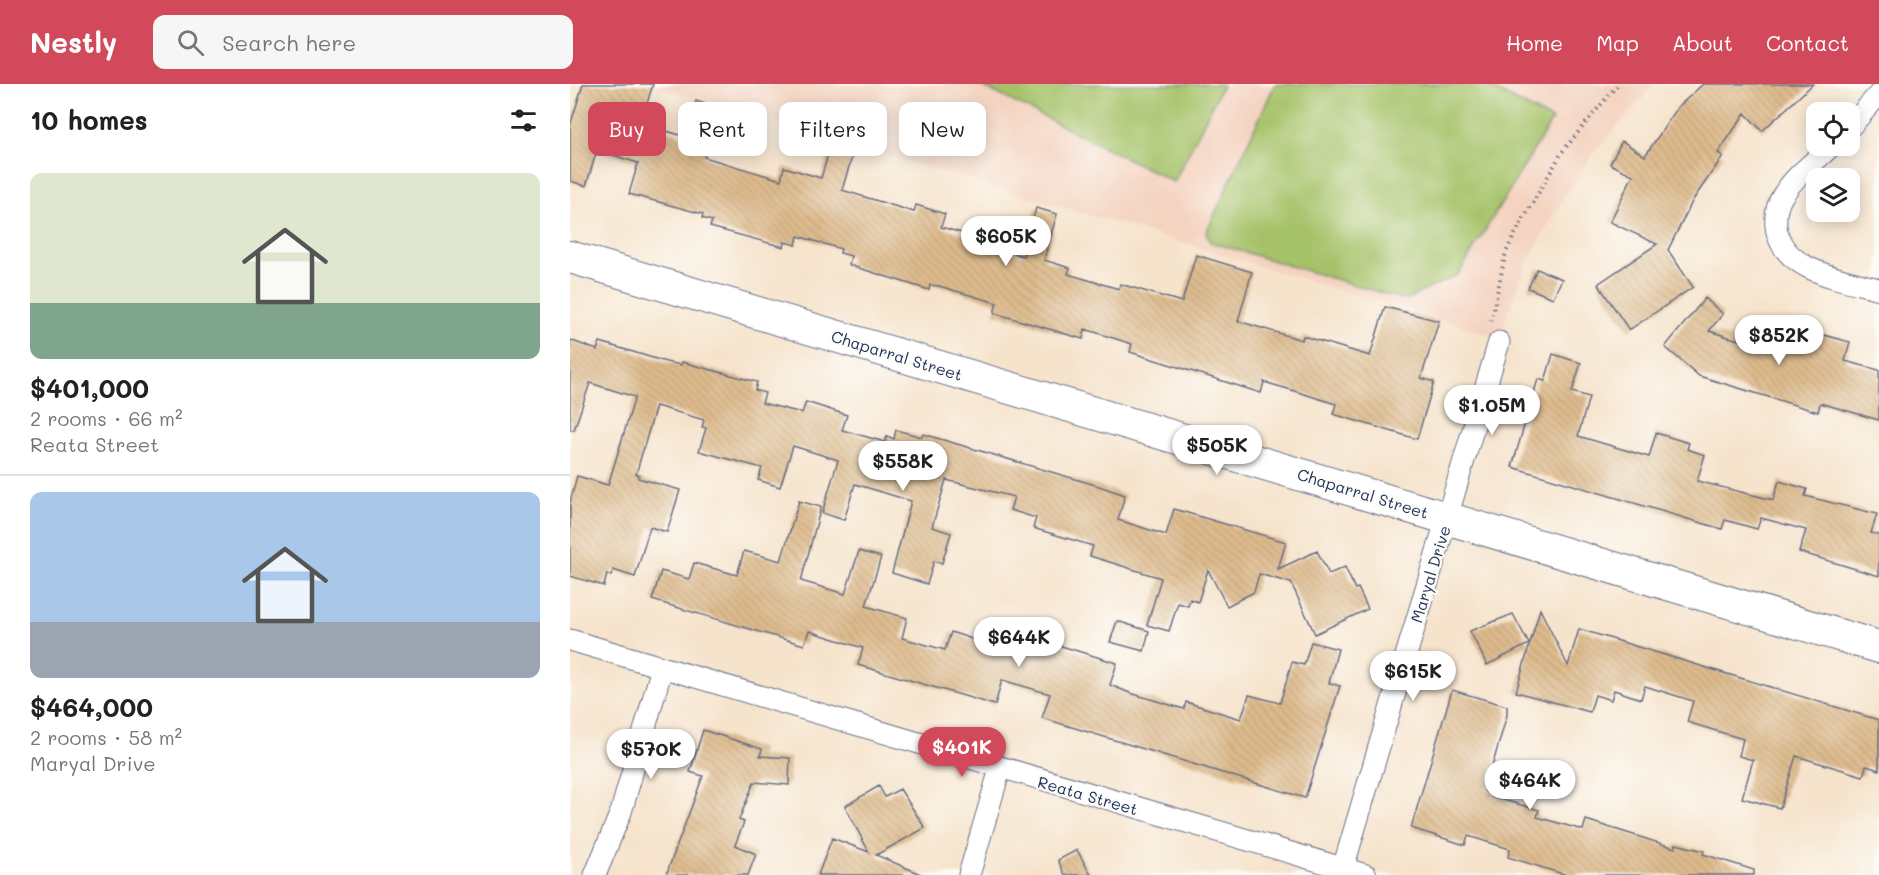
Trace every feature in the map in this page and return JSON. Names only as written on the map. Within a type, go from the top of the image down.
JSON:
[{"type":"street","points":[[1860,116],[1879,94]]},
{"type":"street","points":[[1820,156],[1793,181],[1779,200],[1776,218],[1779,239],[1788,252],[1804,266],[1879,290]]},
{"type":"street","name":"Chaparral Street","points":[[570,257],[1879,647]]},
{"type":"street","name":"Maryal Drive","points":[[1342,872],[1500,342]]},
{"type":"street","name":"Reata Street","points":[[570,640],[1342,872],[1366,875]]},
{"type":"street","points":[[595,875],[621,812],[662,668]]},
{"type":"street","points":[[969,875],[1000,769]]},
{"type":"path","points":[[1500,342],[1490,330],[1509,246],[1562,152],[1618,84]]},
{"type":"shaded area","points":[[650,84],[1655,84],[1598,148],[1565,195],[1527,262],[1499,337],[887,155],[887,102],[779,102],[779,122],[767,119],[767,102],[710,102]]},
{"type":"green space","points":[[978,84],[1223,84],[1174,182]]},
{"type":"green space","points":[[1275,84],[1484,84],[1552,120],[1458,275],[1405,300],[1210,242],[1206,233]]},
{"type":"building","points":[[583,84],[653,84],[647,102],[588,102],[588,156],[595,156],[586,186],[570,181],[570,126]]},
{"type":"building","points":[[1703,84],[1813,84],[1762,131],[1745,113],[1718,153],[1723,156],[1693,200],[1668,250],[1693,287],[1629,330],[1598,284],[1657,244],[1610,222],[1633,175],[1610,164],[1622,141],[1645,156],[1678,107]]},
{"type":"building","points":[[666,131],[678,135],[678,156],[704,156],[781,180],[784,167],[821,178],[828,156],[852,156],[842,190],[914,212],[916,205],[945,214],[941,227],[972,236],[970,241],[1023,256],[1036,208],[1057,214],[1044,260],[1070,268],[1068,274],[1119,289],[1120,284],[1182,302],[1196,255],[1252,272],[1238,321],[1302,340],[1303,336],[1370,356],[1385,307],[1439,321],[1421,378],[1434,382],[1417,439],[1333,414],[1336,404],[1288,389],[1264,382],[1261,393],[1130,352],[1132,344],[1085,329],[1083,339],[994,313],[997,303],[939,286],[930,285],[929,290],[849,265],[851,256],[840,253],[841,249],[798,236],[796,245],[785,242],[784,247],[710,227],[712,221],[702,218],[703,214],[629,194],[638,163],[616,156],[666,156]]},
{"type":"building","points":[[1537,269],[1562,279],[1553,298],[1528,288]]},
{"type":"building","points":[[1705,298],[1723,314],[1709,331],[1765,348],[1771,330],[1817,343],[1820,334],[1850,342],[1845,361],[1879,370],[1879,420],[1820,403],[1818,412],[1699,376],[1665,347]]},
{"type":"building","points":[[570,340],[597,350],[600,342],[666,362],[681,365],[682,362],[757,382],[755,390],[765,393],[762,403],[802,413],[806,402],[847,415],[842,430],[885,442],[887,436],[894,439],[896,430],[922,437],[923,434],[1099,486],[1125,495],[1118,520],[1166,535],[1174,509],[1286,542],[1278,569],[1317,551],[1329,574],[1345,567],[1368,609],[1315,634],[1291,583],[1259,574],[1254,592],[1227,606],[1208,570],[1198,602],[1190,599],[1188,606],[1178,603],[1169,631],[1147,625],[1161,578],[1090,556],[1093,546],[1033,528],[1036,518],[1010,510],[1014,497],[946,480],[932,527],[951,533],[942,563],[934,561],[927,584],[892,573],[911,501],[855,484],[844,520],[822,513],[838,460],[793,446],[780,487],[758,480],[762,468],[699,451],[706,428],[702,427],[704,420],[656,406],[636,474],[639,475],[638,478],[680,490],[667,532],[650,527],[635,577],[613,570],[611,576],[607,574],[604,586],[570,576],[570,502],[577,476],[608,485],[635,397],[590,383],[574,430],[570,430]]},
{"type":"building","points":[[1553,354],[1581,363],[1572,392],[1589,397],[1578,436],[1649,457],[1656,433],[1689,443],[1687,449],[1705,455],[1697,481],[1773,500],[1779,481],[1807,489],[1805,496],[1877,514],[1871,533],[1879,535],[1879,576],[1799,552],[1806,530],[1761,518],[1757,529],[1725,520],[1722,529],[1512,467],[1538,379],[1545,381]]},
{"type":"building","points":[[799,501],[821,507],[801,581],[845,594],[859,551],[881,557],[866,606],[907,618],[902,638],[945,650],[951,632],[1023,656],[1024,652],[1031,654],[1035,638],[1117,663],[1110,685],[1130,693],[1184,709],[1186,702],[1241,719],[1249,695],[1280,703],[1292,662],[1304,665],[1311,642],[1338,649],[1329,683],[1340,686],[1305,798],[1042,718],[1050,694],[1002,680],[995,705],[858,665],[863,648],[809,631],[804,645],[652,600],[661,571],[689,579],[694,563],[737,575],[744,551],[781,561]]},
{"type":"building","points":[[1540,609],[1568,666],[1579,629],[1879,720],[1879,770],[1866,766],[1863,776],[1796,756],[1780,808],[1742,798],[1753,760],[1739,756],[1743,739],[1687,722],[1693,701],[1645,686],[1641,699],[1614,690],[1611,700],[1595,695],[1590,712],[1516,692]]},
{"type":"building","points":[[1513,614],[1529,644],[1487,665],[1470,631]]},
{"type":"building","points":[[1117,621],[1149,631],[1144,651],[1110,642]]},
{"type":"building","points":[[1452,690],[1507,706],[1507,715],[1485,791],[1493,794],[1492,797],[1539,810],[1537,817],[1583,830],[1586,820],[1675,848],[1676,844],[1704,851],[1703,854],[1754,870],[1754,875],[1566,875],[1508,857],[1510,849],[1468,836],[1465,845],[1411,828]]},
{"type":"building","points":[[703,730],[762,749],[760,756],[790,758],[789,785],[754,782],[739,820],[744,822],[735,845],[756,854],[748,875],[666,875],[703,776],[690,772]]},
{"type":"building","points":[[879,786],[885,797],[900,789],[925,828],[876,855],[923,875],[818,875],[832,838],[869,852],[845,806]]},
{"type":"building","points":[[1077,850],[1091,875],[1065,875],[1058,860]]}]
